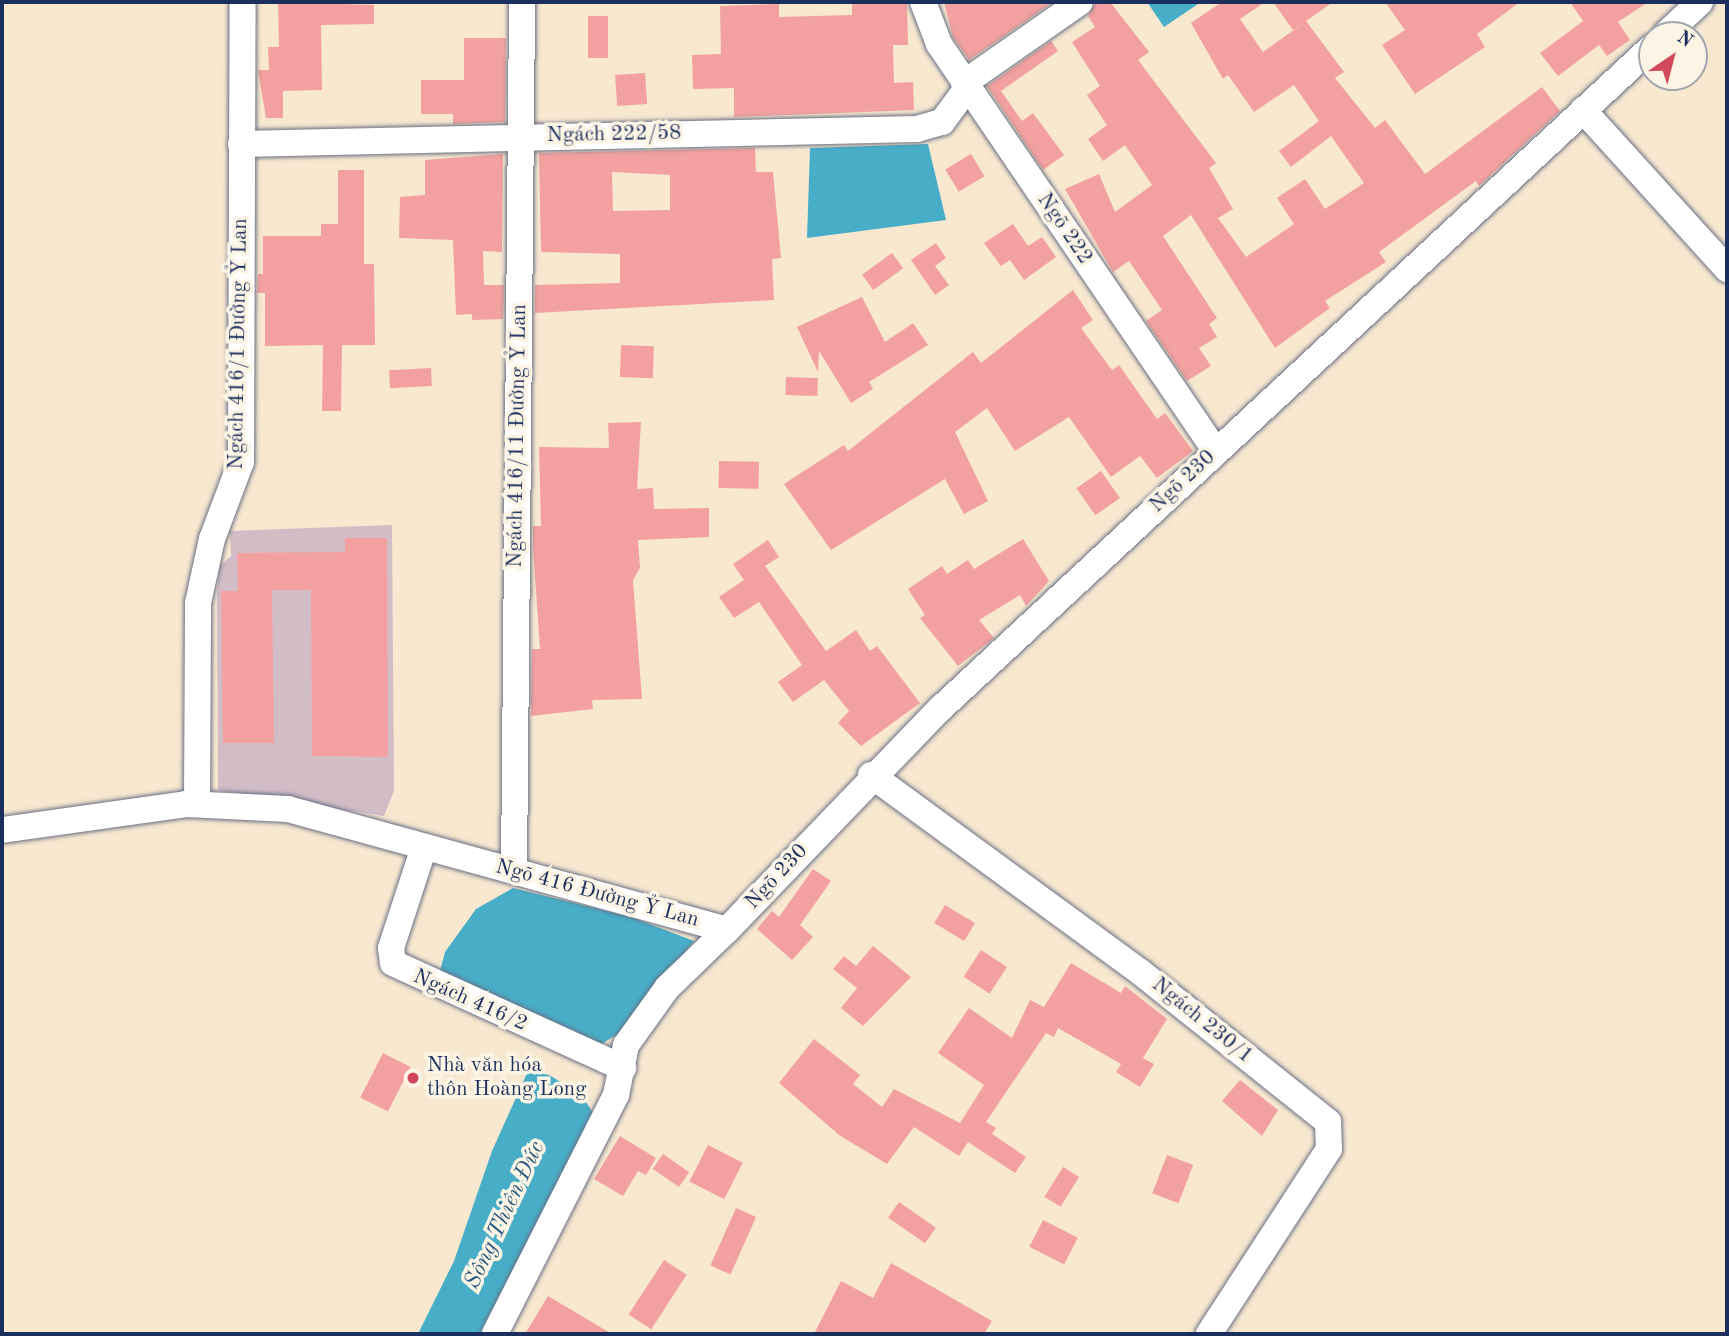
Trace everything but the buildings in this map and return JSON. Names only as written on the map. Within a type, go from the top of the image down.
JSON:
[{"type":"street","name":"Ngách 416/1 Đường Ỷ Lan","points":[[197,804],[198,603],[212,539],[241,462],[243,2]]},
{"type":"street","name":"Ngách 416/11 Đường Ỷ Lan","points":[[514,871],[522,2]]},
{"type":"street","name":"Ngõ 222","points":[[923,2],[939,44],[1216,452]]},
{"type":"street","name":"Ngách 222/58","points":[[241,144],[917,129],[942,122],[966,85],[1080,2]]},
{"type":"street","points":[[1680,21],[1700,2]]},
{"type":"street","name":"Ngõ 230","points":[[727,930],[872,775],[1638,60]]},
{"type":"street","points":[[1583,110],[1727,269]]},
{"type":"street","name":"Ngách 230/1","points":[[872,775],[1139,971],[1328,1122],[1329,1149],[1209,1334]]},
{"type":"street","name":"Ngõ 416 Đường Ỷ Lan","points":[[2,830],[197,804],[288,809],[727,930],[650,1009],[626,1045],[616,1095],[495,1334]]},
{"type":"street","name":"Ngách 416/2","points":[[424,846],[391,948],[393,963],[623,1068]]},
{"type":"shaded area","points":[[392,525],[394,791],[384,816],[218,790],[217,596],[220,566],[231,556],[230,531]]},
{"type":"water","points":[[1147,2],[1201,2],[1164,27]]},
{"type":"water","points":[[928,144],[946,220],[807,238],[810,148]]},
{"type":"water","points":[[513,888],[631,917],[694,941],[618,1034],[598,1046],[439,975],[445,952],[476,909]]},
{"type":"water","name":"Sông Thiên Đức","points":[[528,1071],[549,1075],[581,1094],[593,1113],[480,1334],[418,1334],[454,1261],[492,1151]]},
{"type":"place","name":"Nhà văn hóa thôn Hoàng Long","points":[[413,1078]]}]
